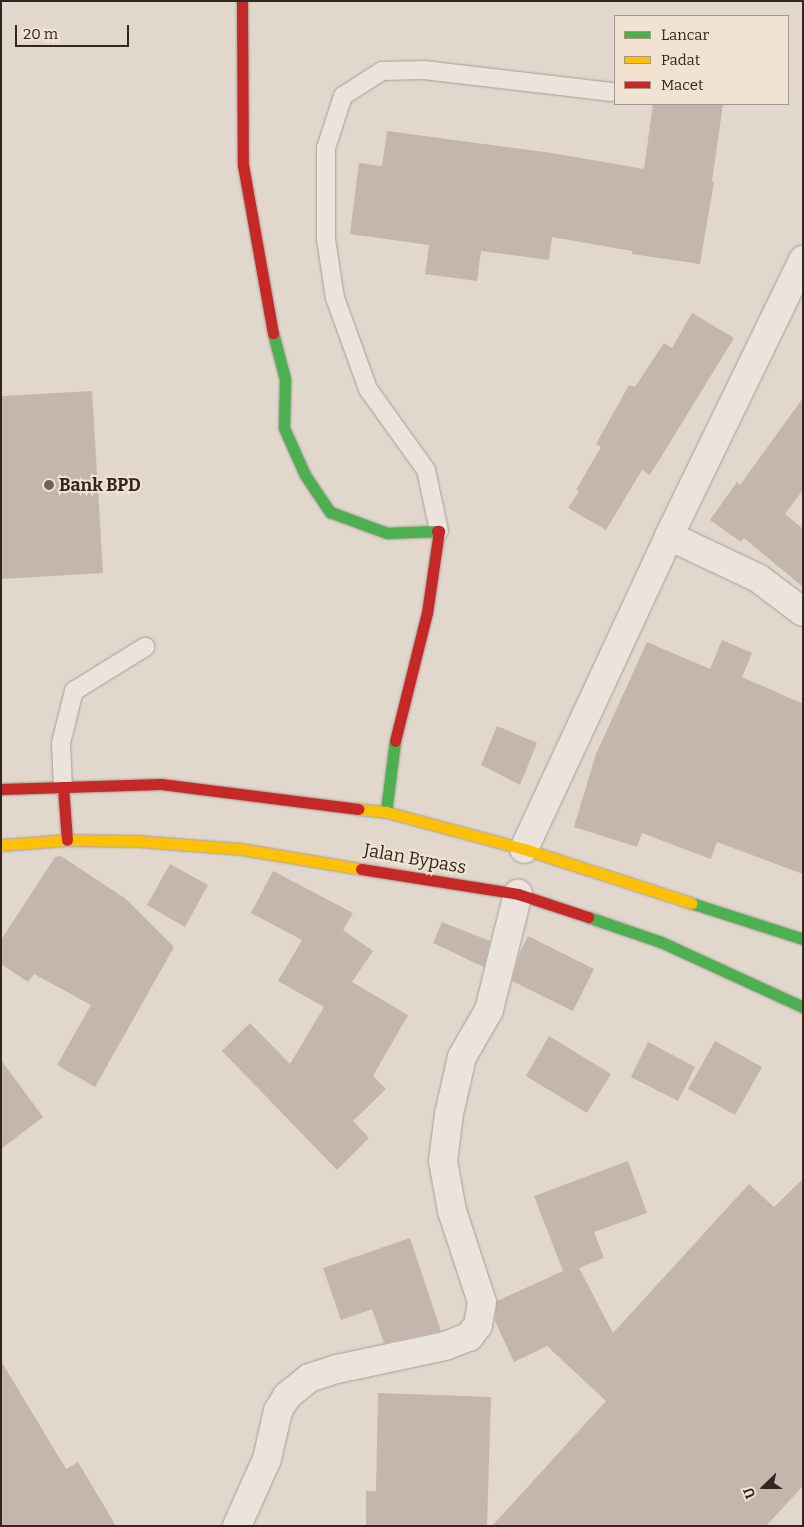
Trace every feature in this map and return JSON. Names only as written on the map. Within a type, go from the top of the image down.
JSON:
[{"type":"main road","points":[[242,1],[244,165],[269,315],[285,379],[284,428],[305,475],[330,512],[387,533],[439,531],[427,613],[396,735],[386,812]]},
{"type":"main road","name":"Jalan Bypass","points":[[1,790],[160,784],[386,812],[524,850],[803,939]]},
{"type":"main road","points":[[63,787],[67,840]]},
{"type":"main road","name":"Jalan Bypass","points":[[1,845],[67,840],[138,841],[241,849],[518,894],[662,942],[803,1007]]},
{"type":"street","points":[[524,850],[669,536],[803,260]]},
{"type":"street","points":[[669,536],[758,578],[803,612]]},
{"type":"street","points":[[237,1526],[267,1459],[278,1411],[287,1396],[309,1378],[337,1369],[445,1346],[469,1337],[478,1325],[482,1302],[452,1212],[443,1161],[449,1114],[462,1057],[489,1010],[518,894]]},
{"type":"lane","points":[[439,531],[426,470],[368,389],[335,298],[326,239],[326,148],[343,96],[382,71],[416,70],[612,92]]},
{"type":"lane","points":[[63,787],[61,743],[74,691],[144,647]]},
{"type":"building","points":[[653,105],[723,105],[712,181],[714,182],[700,264],[632,254],[632,251],[552,237],[549,260],[481,251],[477,281],[425,274],[429,245],[350,234],[359,163],[382,166],[387,131],[552,153],[644,169]]},
{"type":"building","points":[[692,313],[734,338],[650,475],[642,470],[606,530],[568,508],[579,491],[576,490],[601,447],[596,444],[629,385],[635,387],[664,343],[672,348]]},
{"type":"building","name":"Bank BPD","points":[[92,391],[103,573],[1,579],[1,396]]},
{"type":"building","points":[[803,398],[803,490],[785,514],[803,529],[803,587],[744,538],[741,542],[710,520],[737,482],[740,485]]},
{"type":"building","points":[[722,640],[752,653],[742,677],[803,704],[803,874],[717,842],[711,859],[642,833],[637,847],[574,827],[596,754],[647,642],[710,669]]},
{"type":"building","points":[[497,726],[537,743],[520,785],[481,765]]},
{"type":"building","points":[[61,856],[126,899],[174,947],[95,1087],[57,1065],[91,1005],[34,974],[28,982],[1,964],[1,940],[55,857]]},
{"type":"building","points":[[170,864],[208,885],[185,927],[147,905]]},
{"type":"building","points":[[273,871],[353,913],[343,930],[373,951],[352,982],[408,1015],[373,1076],[386,1089],[353,1121],[369,1138],[337,1170],[222,1051],[250,1023],[290,1064],[324,1007],[278,981],[302,940],[251,913]]},
{"type":"building","points":[[442,922],[490,941],[484,967],[433,943]]},
{"type":"building","points":[[528,936],[594,969],[573,1011],[512,981],[520,952]]},
{"type":"building","points":[[549,1036],[611,1074],[587,1113],[526,1076]]},
{"type":"building","points":[[715,1041],[762,1067],[735,1115],[688,1089]]},
{"type":"building","points":[[648,1042],[695,1067],[678,1101],[631,1077]]},
{"type":"building","points":[[1,1060],[43,1117],[1,1149]]},
{"type":"building","points":[[628,1161],[647,1213],[594,1232],[604,1258],[579,1268],[613,1333],[749,1184],[774,1207],[803,1179],[803,1486],[766,1526],[492,1526],[606,1401],[547,1346],[514,1362],[495,1321],[497,1301],[563,1271],[534,1196]]},
{"type":"building","points":[[410,1238],[441,1331],[384,1343],[372,1309],[341,1320],[323,1268]]},
{"type":"building","points":[[1,1361],[66,1469],[78,1462],[116,1526],[1,1526]]},
{"type":"building","points":[[378,1393],[491,1397],[487,1526],[366,1526],[366,1491],[376,1491]]},
{"type":"traffic: fast","points":[[273,333],[285,379],[284,428],[305,475],[330,512],[387,533],[437,531]]},
{"type":"traffic: fast","points":[[386,812],[395,741]]},
{"type":"traffic: fast","points":[[691,903],[803,939]]},
{"type":"traffic: fast","points":[[588,917],[661,942],[803,1007]]},
{"type":"traffic: slow","points":[[358,809],[386,812],[524,849],[691,903]]},
{"type":"traffic: slow","points":[[1,845],[67,840],[138,841],[241,849],[361,869]]},
{"type":"traffic: jam","points":[[242,1],[243,165],[273,333]]},
{"type":"traffic: jam","points":[[395,741],[427,613],[439,531],[437,531]]},
{"type":"traffic: jam","points":[[1,789],[161,784],[358,809]]},
{"type":"traffic: jam","points":[[63,787],[67,840]]},
{"type":"traffic: jam","points":[[361,869],[518,894],[588,917]]},
{"type":"place","name":"Bank BPD","points":[[49,485]]}]
